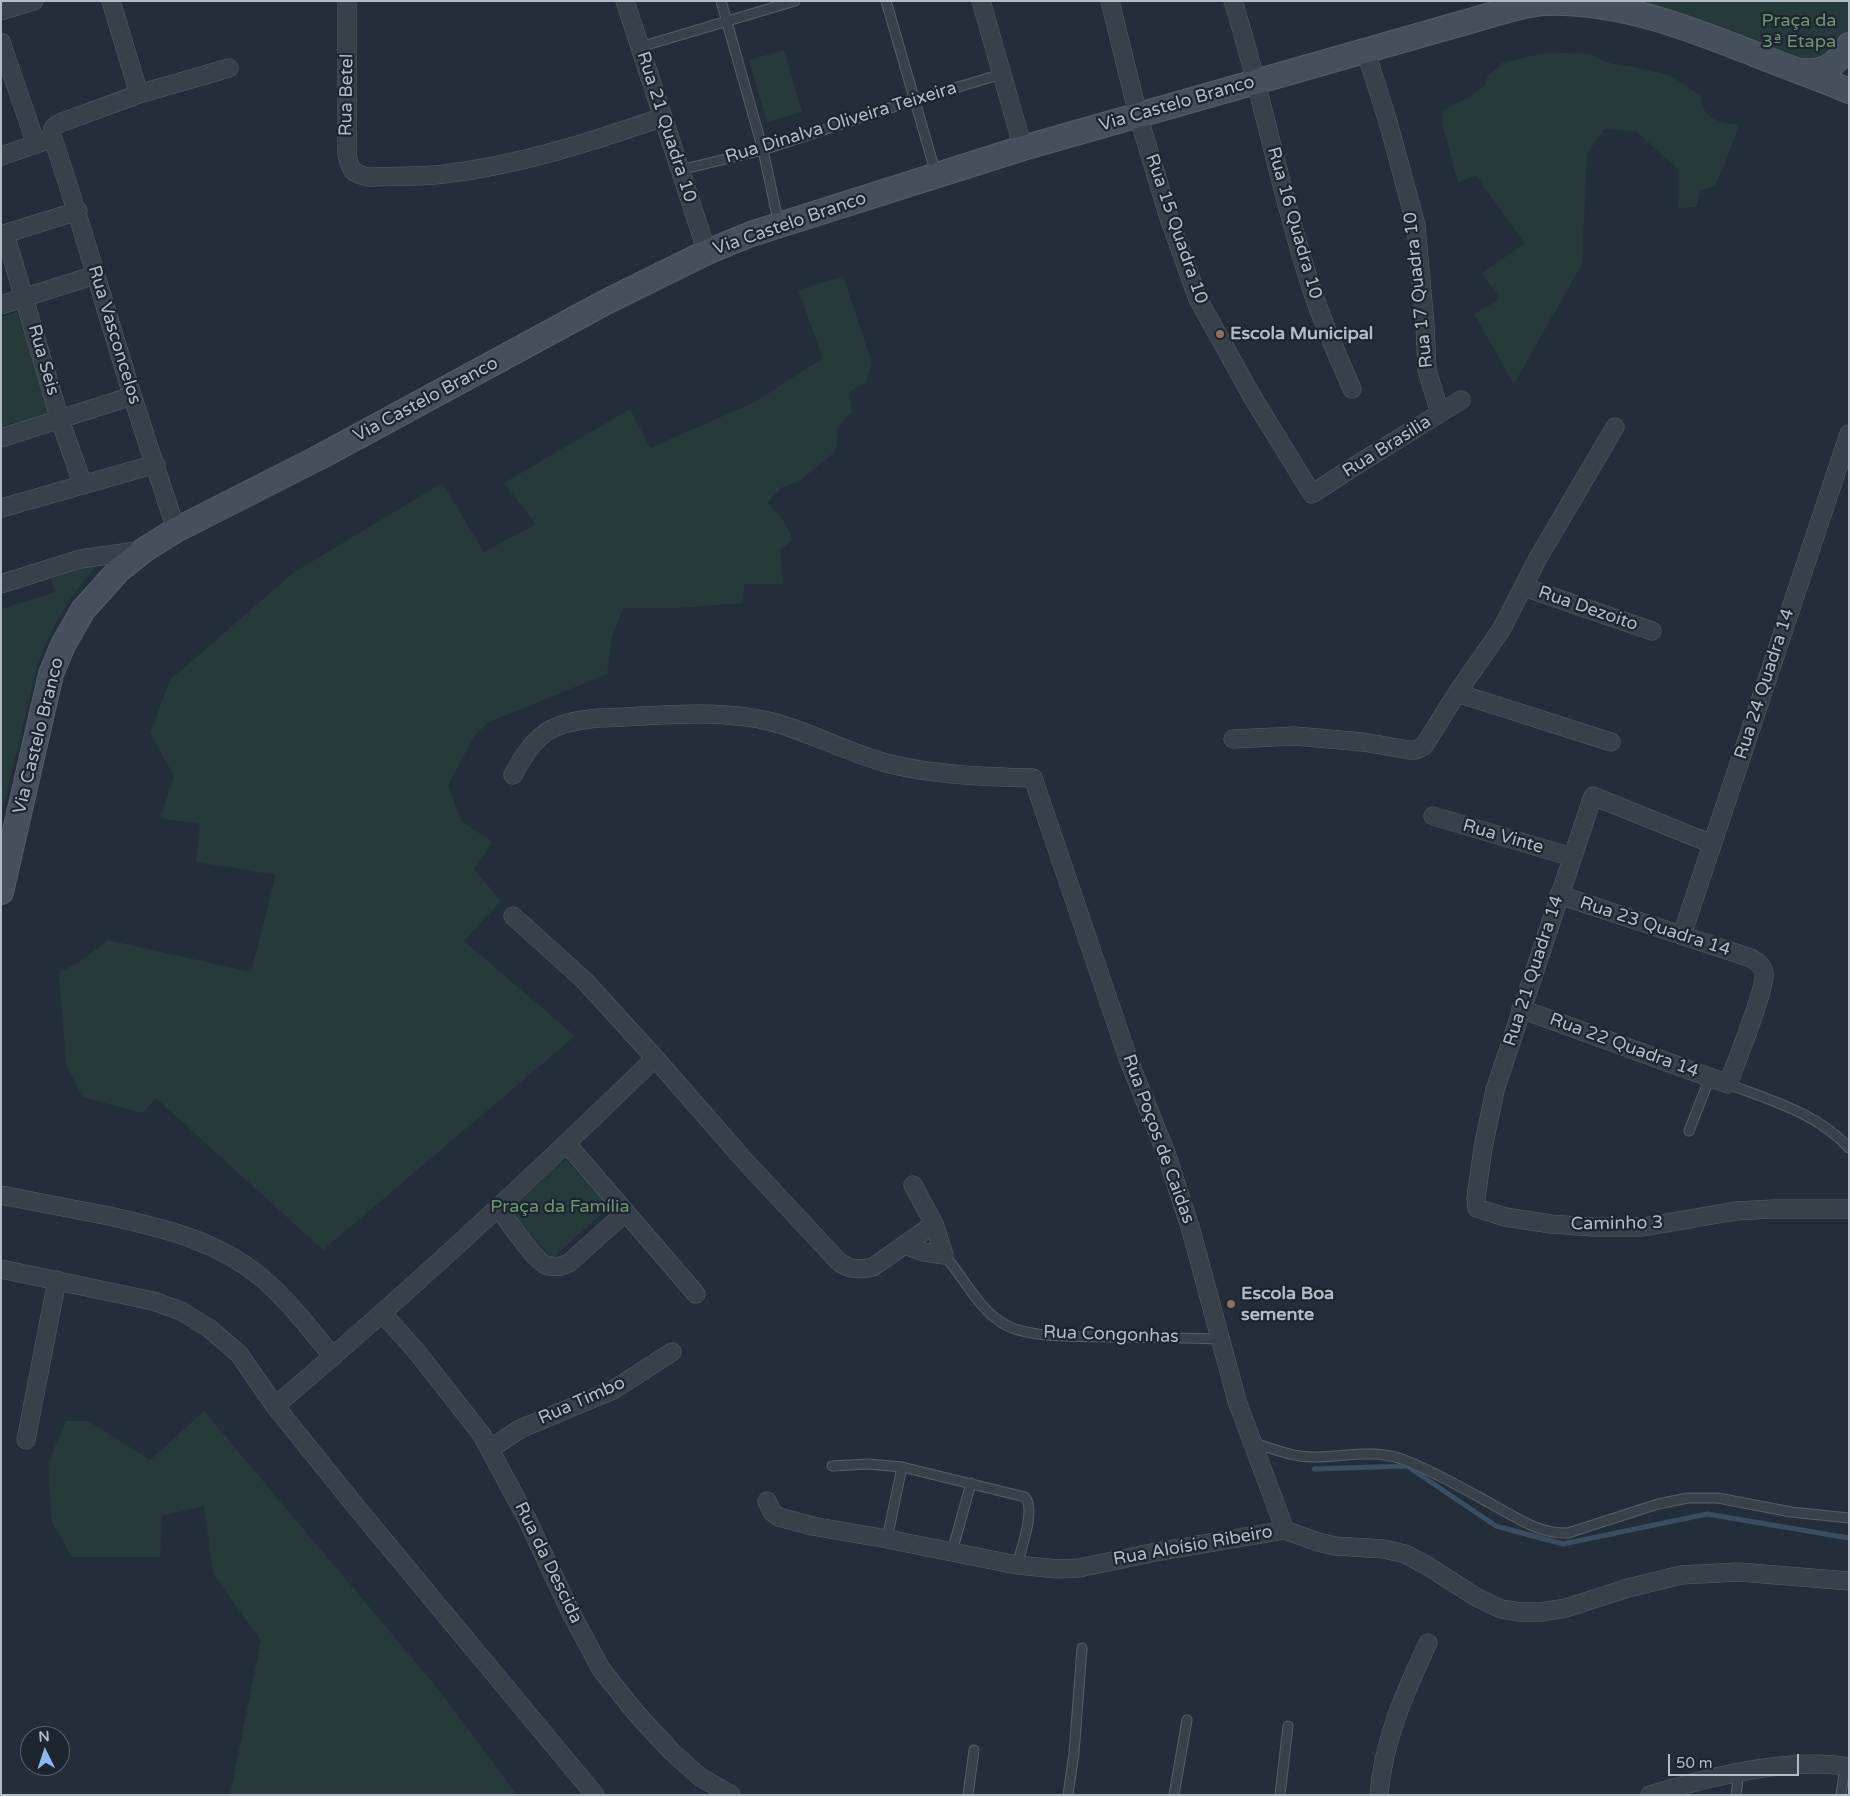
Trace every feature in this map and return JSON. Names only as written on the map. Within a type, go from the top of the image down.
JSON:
[{"type":"main road","name":"Via Castelo Branco","points":[[2,888],[51,674],[63,645],[83,610],[104,586],[144,550],[176,530],[329,452],[604,303],[707,252],[751,234],[1023,148],[1366,52],[1531,3],[1567,3],[1642,15],[1698,32],[1842,88]]},
{"type":"main road","points":[[1795,70],[1815,71],[1824,69],[1835,63],[1849,45]]},
{"type":"street","points":[[1,11],[34,1]]},
{"type":"street","points":[[111,1],[139,94]]},
{"type":"street","name":"Rua Betel","points":[[347,1],[347,155],[352,171],[357,174],[368,177],[444,174],[498,165],[548,154],[663,117]]},
{"type":"street","name":"Rua 21 Quadra 10","points":[[625,1],[707,252]]},
{"type":"street","points":[[981,1],[1023,148]]},
{"type":"street","name":"Rua 15 Quadra 10","points":[[1110,1],[1138,115],[1169,218],[1198,299],[1253,398],[1312,494]]},
{"type":"street","name":"Rua 16 Quadra 10","points":[[1233,1],[1256,82],[1275,161],[1312,288],[1352,389]]},
{"type":"street","points":[[1,42],[36,144]]},
{"type":"street","name":"Rua 17 Quadra 10","points":[[1366,52],[1388,122],[1416,225],[1427,370],[1440,413]]},
{"type":"street","points":[[1,156],[53,139],[52,130],[60,123],[139,94],[229,68]]},
{"type":"street","name":"Rua Vasconcelos","points":[[53,139],[78,211],[95,275],[132,396],[156,464],[176,530]]},
{"type":"street","points":[[3,234],[78,211]]},
{"type":"street","name":"Rua Seis","points":[[3,234],[25,298],[60,420],[83,485]]},
{"type":"street","points":[[1,305],[95,275]]},
{"type":"street","points":[[1,438],[132,396]]},
{"type":"street","name":"Rua Brasilia","points":[[1312,494],[1461,400]]},
{"type":"street","points":[[1233,739],[1295,736],[1363,742],[1409,750],[1416,750],[1424,746],[1457,693],[1501,630],[1538,558],[1616,427]]},
{"type":"street","name":"Rua 24 Quadra 14","points":[[1682,935],[1849,434]]},
{"type":"street","points":[[1,508],[156,464]]},
{"type":"street","points":[[1,584],[80,559],[144,550]]},
{"type":"street","name":"Rua Dezoito","points":[[1524,587],[1652,631]]},
{"type":"street","points":[[1457,693],[1611,742]]},
{"type":"street","name":"Rua Poços de Caidas","points":[[513,775],[523,756],[538,738],[561,725],[592,719],[653,715],[737,715],[775,722],[889,764],[920,770],[1033,778],[1082,927],[1129,1060],[1166,1153],[1191,1230],[1238,1402],[1285,1530]]},
{"type":"street","name":"Rua 21 Quadra 14","points":[[1483,1148],[1495,1090],[1593,796],[1712,844]]},
{"type":"street","name":"Rua Vinte","points":[[1433,816],[1572,857]]},
{"type":"street","name":"Rua 23 Quadra 14","points":[[1559,895],[1751,958],[1761,965],[1764,972],[1764,981],[1728,1084]]},
{"type":"street","points":[[513,916],[584,980],[745,1161],[839,1262],[846,1267],[862,1270],[873,1266],[887,1259],[934,1224]]},
{"type":"street","name":"Rua 22 Quadra 14","points":[[1521,1010],[1728,1084]]},
{"type":"street","points":[[275,1406],[383,1314],[567,1144],[655,1058]]},
{"type":"street","points":[[567,1144],[696,1294]]},
{"type":"street","name":"Caminho 3","points":[[1483,1148],[1476,1198],[1477,1208],[1505,1217],[1576,1226],[1643,1227],[1736,1212],[1773,1209],[1849,1209]]},
{"type":"street","points":[[904,1245],[944,1256],[934,1224],[913,1185]]},
{"type":"street","points":[[1,1195],[152,1226],[184,1234],[206,1243],[234,1258],[262,1278],[285,1300],[333,1357]]},
{"type":"street","points":[[498,1208],[541,1262],[553,1267],[569,1263],[626,1212]]},
{"type":"street","points":[[1,1268],[153,1300],[181,1311],[210,1329],[239,1354],[275,1406],[595,1795]]},
{"type":"street","points":[[26,1440],[58,1280]]},
{"type":"street","name":"Rua da Descida","points":[[383,1314],[451,1394],[482,1435],[527,1519],[570,1611],[601,1669],[636,1713],[672,1752],[700,1777],[731,1795]]},
{"type":"street","name":"Rua Timbo","points":[[490,1449],[520,1429],[613,1390],[672,1352]]},
{"type":"street","name":"Rua Aloísio Ribeiro","points":[[767,1501],[772,1512],[779,1516],[812,1526],[1017,1565],[1058,1569],[1078,1568],[1156,1552],[1285,1530],[1335,1546],[1384,1549],[1406,1554],[1476,1597],[1501,1609],[1521,1612],[1541,1612],[1566,1608],[1628,1588],[1682,1575],[1739,1572],[1849,1581]]},
{"type":"street","points":[[1379,1795],[1380,1781],[1391,1731],[1428,1644]]},
{"type":"street","points":[[1650,1795],[1739,1772],[1798,1765],[1847,1766]]},
{"type":"lane","points":[[721,1],[763,150],[779,225]]},
{"type":"lane","points":[[640,47],[795,1]]},
{"type":"lane","points":[[886,1],[936,176]]},
{"type":"lane","name":"Rua Dinalva Oliveira Teixeira","points":[[680,170],[763,150],[914,100],[1002,74]]},
{"type":"lane","points":[[1689,1131],[1710,1077]]},
{"type":"lane","points":[[1728,1084],[1785,1106],[1817,1122],[1832,1132],[1849,1148]]},
{"type":"lane","name":"Rua Congonhas","points":[[944,1256],[958,1271],[974,1296],[989,1313],[1003,1324],[1020,1331],[1058,1336],[1220,1339]]},
{"type":"lane","points":[[1252,1443],[1289,1454],[1312,1457],[1369,1453],[1406,1460],[1526,1524],[1556,1533],[1568,1533],[1658,1504],[1688,1498],[1718,1498],[1791,1512],[1849,1518]]},
{"type":"lane","points":[[832,1466],[868,1464],[902,1467],[1025,1497],[1029,1512],[1017,1565]]},
{"type":"lane","points":[[886,1539],[902,1467]]},
{"type":"lane","points":[[952,1552],[971,1483]]},
{"type":"lane","points":[[1068,1795],[1074,1753],[1082,1648]]},
{"type":"lane","points":[[1174,1795],[1187,1720]]},
{"type":"lane","points":[[1280,1795],[1288,1726]]},
{"type":"lane","points":[[968,1795],[974,1750]]},
{"type":"lane","points":[[1841,1795],[1847,1766]]},
{"type":"lane","points":[[1736,1795],[1739,1772]]},
{"type":"green space","name":"Praça da 3ª Etapa","points":[[1591,1],[1849,1],[1849,29],[1833,52],[1798,62]]},
{"type":"green space","points":[[784,50],[802,112],[767,122],[749,60]]},
{"type":"green space","points":[[1540,54],[1590,54],[1606,62],[1621,66],[1630,66],[1669,75],[1701,96],[1702,104],[1708,115],[1718,121],[1739,125],[1715,185],[1700,191],[1696,207],[1678,208],[1679,170],[1636,131],[1604,129],[1587,154],[1582,264],[1514,384],[1474,314],[1500,299],[1482,273],[1525,243],[1476,176],[1458,182],[1442,123],[1443,110],[1470,97],[1485,85],[1488,76],[1502,63]]},
{"type":"green space","points":[[843,276],[872,363],[866,382],[849,392],[852,412],[838,427],[836,451],[801,480],[781,488],[767,502],[783,520],[793,539],[780,551],[783,584],[744,584],[743,603],[679,608],[623,608],[612,637],[607,674],[489,722],[474,736],[448,786],[462,822],[493,842],[474,869],[501,901],[464,941],[575,1036],[323,1250],[156,1098],[143,1113],[82,1097],[66,1064],[59,973],[84,959],[108,940],[251,972],[276,875],[196,862],[200,824],[160,818],[174,776],[150,733],[170,680],[293,573],[442,483],[484,552],[536,524],[504,483],[630,409],[650,448],[755,402],[823,358],[798,290]]},
{"type":"green space","points":[[17,312],[49,412],[1,427],[1,317]]},
{"type":"green space","points":[[99,563],[63,610],[43,650],[1,816],[1,609],[55,592],[51,579]]},
{"type":"green space","name":"Praça da Família","points":[[565,1159],[609,1207],[553,1258],[509,1210]]},
{"type":"green space","points":[[204,1411],[439,1690],[517,1795],[230,1795],[261,1640],[213,1574],[204,1506],[162,1516],[160,1557],[72,1557],[52,1523],[48,1463],[66,1421],[88,1421],[150,1460]]},
{"type":"waterway","points":[[1314,1469],[1407,1466],[1496,1526],[1563,1544],[1707,1514],[1849,1538]]},
{"type":"place","name":"Escola Municipal","points":[[1220,334]]},
{"type":"place","name":"Escola Boa semente","points":[[1231,1304]]}]
